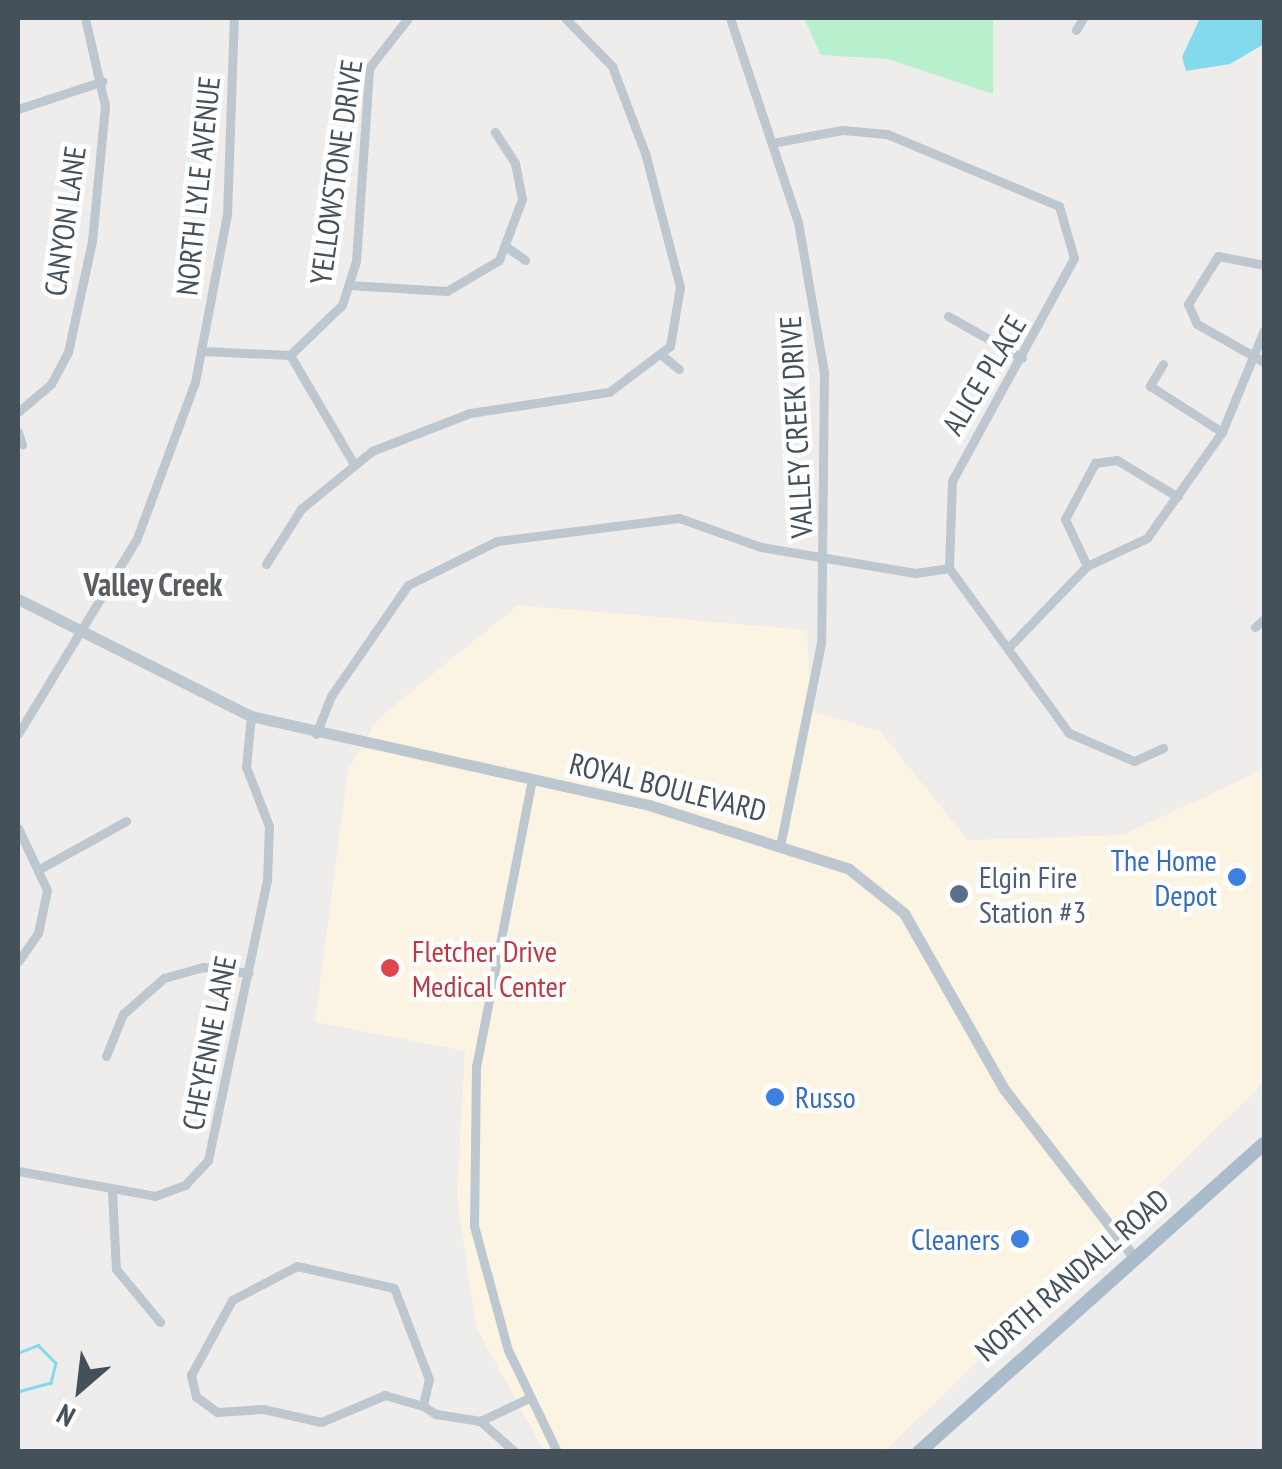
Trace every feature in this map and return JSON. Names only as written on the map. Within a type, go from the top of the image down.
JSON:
[{"type":"main road","name":"NORTH RANDALL ROAD","points":[[918,1452],[1264,1143]]},
{"type":"street","name":"CANYON LANE","points":[[18,412],[51,384],[68,352],[99,184],[103,81],[86,18]]},
{"type":"street","name":"NORTH LYLE AVENUE","points":[[18,734],[83,634],[143,524],[203,352],[227,215],[234,18]]},
{"type":"street","name":"YELLOWSTONE DRIVE","points":[[290,355],[331,323],[349,285],[369,68],[408,18]]},
{"type":"street","points":[[266,564],[301,509],[354,464],[470,413],[609,392],[664,357],[680,287],[659,202],[612,66],[565,18]]},
{"type":"street","name":"VALLEY CREEK DRIVE","points":[[730,18],[777,142],[824,372],[827,555],[816,687],[781,842]]},
{"type":"street","points":[[1076,30],[1083,18]]},
{"type":"street","points":[[18,109],[103,81]]},
{"type":"street","name":"ALICE PLACE","points":[[777,142],[842,130],[887,134],[1059,206],[1074,258],[952,482],[949,568]]},
{"type":"street","points":[[349,285],[447,291],[508,248],[522,199],[495,132]]},
{"type":"street","points":[[508,248],[525,260]]},
{"type":"street","points":[[1260,359],[1197,324],[1188,304],[1218,256],[1264,265]]},
{"type":"street","points":[[948,316],[1022,358]]},
{"type":"street","points":[[1008,648],[1087,566],[1147,538],[1222,432],[1260,359],[1264,330]]},
{"type":"street","points":[[203,352],[290,355],[354,464]]},
{"type":"street","points":[[664,357],[679,369]]},
{"type":"street","points":[[1164,364],[1150,386],[1222,432]]},
{"type":"street","points":[[18,432],[22,444]]},
{"type":"street","points":[[1087,566],[1065,519],[1095,464],[1117,460],[1178,497]]},
{"type":"street","points":[[316,734],[331,696],[408,585],[470,548],[679,518],[761,547],[827,555],[915,573],[949,568],[1070,733],[1134,761],[1162,748]]},
{"type":"street","name":"ROYAL BOULEVARD","points":[[18,599],[251,716],[316,734],[532,779],[781,842],[850,869],[904,913],[1004,1090],[1134,1257]]},
{"type":"street","points":[[1255,627],[1264,619]]},
{"type":"street","name":"CHEYENNE LANE","points":[[18,1171],[112,1190],[164,1194],[208,1160],[249,973],[269,826],[246,767],[251,716]]},
{"type":"street","points":[[532,779],[472,1120],[479,1261],[527,1399],[558,1452]]},
{"type":"street","points":[[43,867],[126,821]]},
{"type":"street","points":[[269,826],[283,822]]},
{"type":"street","points":[[18,828],[43,867],[43,920],[18,962]]},
{"type":"street","points":[[106,1056],[123,1014],[164,978],[203,968],[249,973]]},
{"type":"street","points":[[112,1190],[116,1270],[160,1322]]},
{"type":"street","points":[[422,1406],[429,1379],[397,1292],[298,1266],[232,1300],[191,1374],[196,1396],[217,1412],[263,1409],[321,1422],[378,1396],[480,1421],[515,1452]]},
{"type":"street","points":[[480,1421],[527,1399]]},
{"type":"shaded area","points":[[518,605],[807,630],[811,711],[880,731],[968,840],[1123,835],[1264,769],[1264,1082],[885,1451],[544,1451],[476,1327],[457,1196],[465,1051],[315,1022],[348,770],[379,718]]},
{"type":"green space","points":[[804,18],[993,18],[993,94],[888,59],[821,55]]},
{"type":"water","points":[[1200,18],[1264,18],[1264,44],[1230,64],[1186,71],[1182,57]]},
{"type":"waterway","points":[[18,1353],[38,1345],[56,1363],[51,1383],[18,1392]]},
{"type":"place","name":"The Home Depot","points":[[1237,877]]},
{"type":"place","name":"Elgin Fire Station #3","points":[[959,894]]},
{"type":"place","name":"Fletcher Drive Medical Center","points":[[390,968]]},
{"type":"place","name":"Russo","points":[[775,1097]]},
{"type":"place","name":"Cleaners","points":[[1020,1239]]},
{"type":"district","name":"Valley Creek","points":[[153,584]]}]
